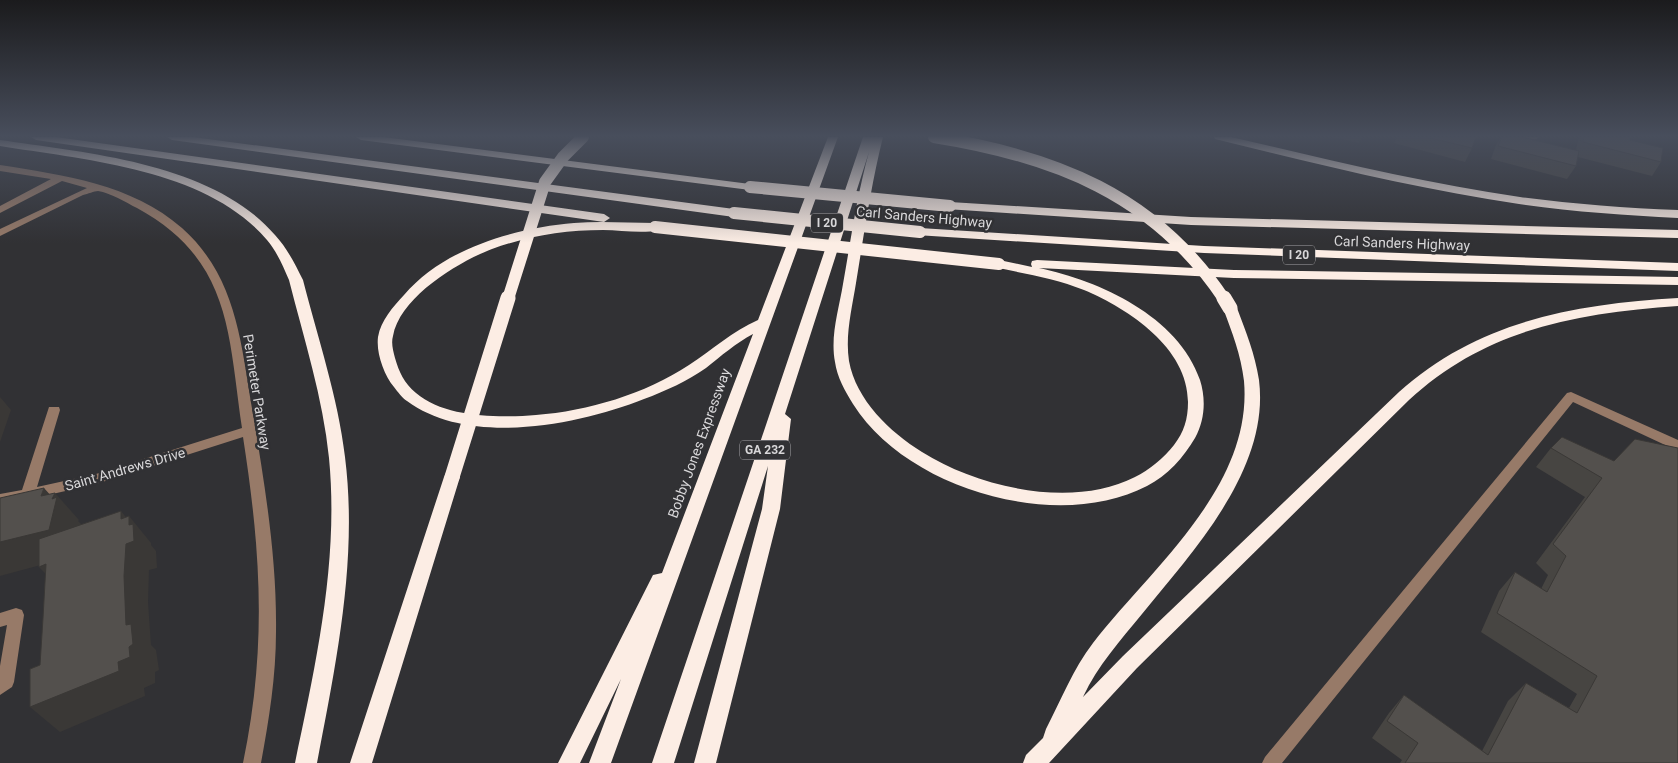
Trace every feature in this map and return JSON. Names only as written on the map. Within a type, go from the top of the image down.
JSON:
[{"type":"highway","points":[[153,173],[192,184],[224,200],[250,217],[266,232],[288,262],[296,280],[328,405],[337,457],[340,490],[341,543],[331,633],[306,763]]},
{"type":"highway","points":[[287,173],[642,223],[655,227]]},
{"type":"highway","name":"Carl Sanders Highway","points":[[435,173],[734,213],[920,232],[1229,252],[1678,267]]},
{"type":"highway","points":[[361,763],[545,182],[552,173]]},
{"type":"highway","name":"Carl Sanders Highway","points":[[638,173],[750,187],[950,206],[1192,221],[1678,234]]},
{"type":"highway","name":"Bobby Jones Expressway","points":[[600,763],[699,502],[759,339],[762,323],[819,173]]},
{"type":"highway","name":"GA 232","points":[[663,763],[856,173]]},
{"type":"highway","points":[[870,173],[843,326],[842,360],[847,379],[858,400],[878,424],[900,445],[933,466],[961,479],[1012,495],[1069,498],[1102,494],[1131,487],[1162,468],[1185,442],[1196,416],[1197,401],[1194,385],[1188,369],[1177,351],[1150,323],[1112,298],[1068,280],[999,264]]},
{"type":"highway","points":[[1039,758],[1096,656],[1195,535],[1217,505],[1235,471],[1248,430],[1251,410],[1249,363],[1243,339],[1230,308],[1211,278],[1187,250],[1155,222],[1110,194],[1063,173]]},
{"type":"highway","points":[[1372,173],[1441,188],[1499,198],[1601,210],[1678,214]]},
{"type":"highway","points":[[762,323],[734,339],[700,365],[658,388],[593,411],[537,421],[495,423],[446,414],[425,407],[398,384],[387,360],[385,346],[386,330],[408,298],[421,284],[438,272],[475,252],[508,240],[547,230],[598,225],[655,227],[999,264],[1039,264],[1234,274],[1678,281]]},
{"type":"highway","points":[[1039,758],[1130,662],[1404,396],[1434,370],[1473,347],[1524,326],[1571,314],[1678,302]]},
{"type":"highway","points":[[704,763],[771,509],[788,381]]},
{"type":"highway","points":[[569,763],[699,502]]},
{"type":"street","name":"Perimeter Parkway","points":[[28,173],[61,178],[99,188],[140,206],[177,230],[202,256],[211,270],[226,304],[233,331],[248,431],[264,552],[268,602],[266,678],[252,763]]},
{"type":"street","points":[[0,210],[61,178]]},
{"type":"street","points":[[0,233],[80,193],[99,188]]},
{"type":"street","points":[[1271,763],[1571,396],[1678,446]]},
{"type":"street","points":[[27,495],[54,410]]},
{"type":"street","name":"Saint Andrews Drive","points":[[0,500],[96,479],[248,431]]},
{"type":"street","points":[[0,620],[16,615],[6,682],[0,687]]},
{"type":"building","points":[[1562,437],[1614,461],[1635,439],[1678,448],[1678,763],[1405,763],[1418,743],[1387,721],[1404,695],[1488,755],[1526,683],[1577,713],[1597,676],[1497,613],[1515,572],[1547,592],[1566,556],[1553,544],[1602,478],[1551,448]]},
{"type":"building","points":[[44,488],[41,496],[55,493],[52,499],[57,497],[49,530],[0,542],[0,498]]},
{"type":"building","points":[[121,511],[121,519],[129,516],[129,525],[133,524],[134,541],[126,544],[124,576],[126,625],[131,624],[133,644],[129,647],[130,657],[118,662],[119,671],[30,707],[30,669],[40,665],[46,564],[39,567],[39,539]]}]
